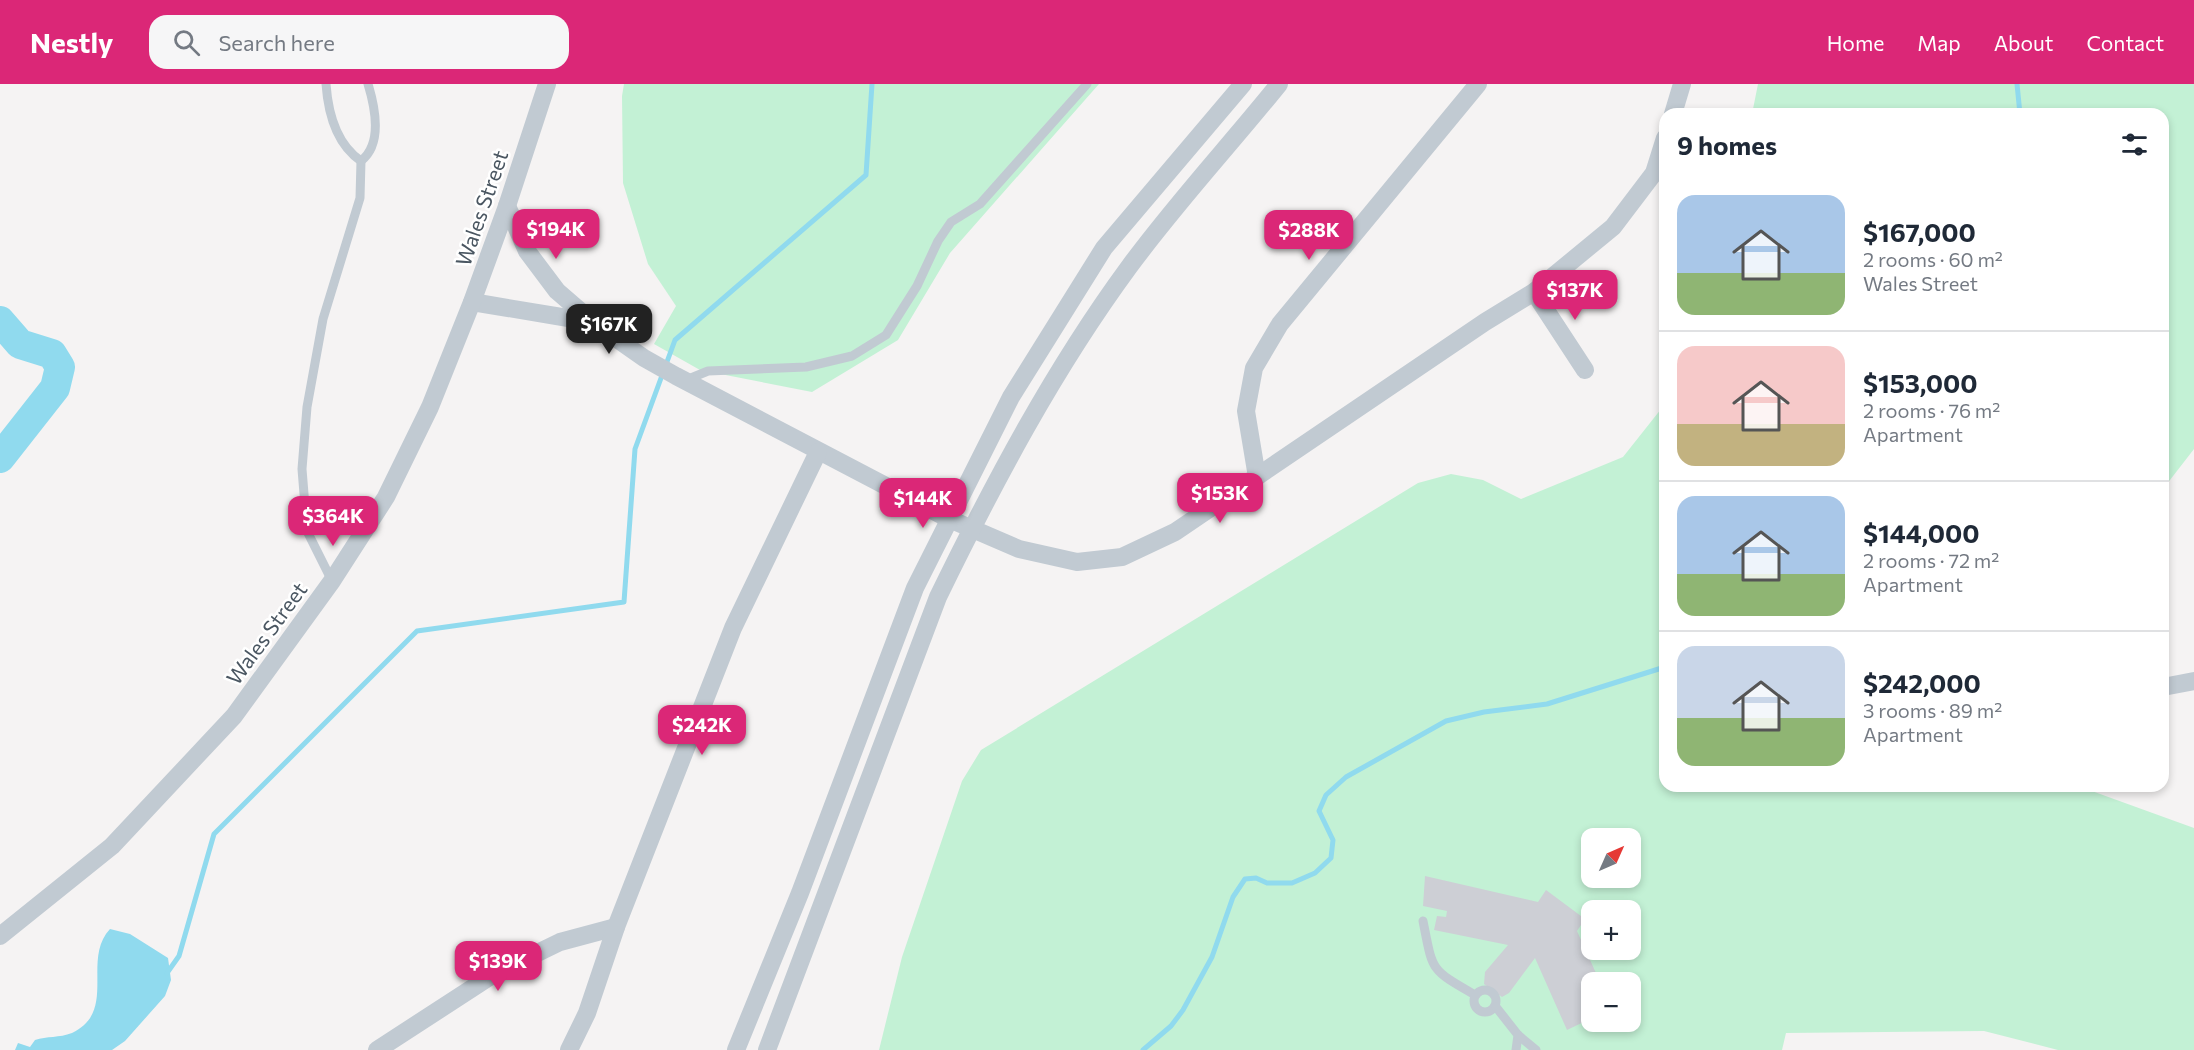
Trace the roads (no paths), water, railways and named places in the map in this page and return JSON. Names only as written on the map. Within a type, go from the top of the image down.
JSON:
[{"type":"street","name":"Wales Street","points":[[0,936],[112,846],[234,716],[332,581],[386,497],[430,407],[472,302],[507,206],[546,84]]},
{"type":"street","points":[[736,1050],[800,893],[915,588],[948,518],[1011,397],[1104,248],[1244,84]]},
{"type":"street","points":[[767,1050],[938,597],[971,529],[1036,408],[1129,266],[1279,84]]},
{"type":"street","points":[[1257,477],[1246,411],[1254,368],[1280,324],[1478,84]]},
{"type":"street","points":[[1674,108],[1682,84]]},
{"type":"street","points":[[507,206],[527,251],[557,291],[594,323],[644,358],[818,452],[971,529],[1018,549],[1077,562],[1122,557],[1175,532],[1534,291],[1613,227],[1654,173],[1659,157]]},
{"type":"street","points":[[1534,291],[1585,370]]},
{"type":"street","points":[[472,302],[594,323]]},
{"type":"street","points":[[569,1050],[587,1013],[616,927],[733,628],[818,452]]},
{"type":"street","points":[[2169,686],[2194,681]]},
{"type":"street","points":[[377,1050],[494,974],[560,942],[616,927]]},
{"type":"lane","points":[[326,84],[329,113],[341,140],[361,161]]},
{"type":"lane","points":[[332,581],[307,531],[303,469],[308,406],[323,319],[360,198],[361,161],[372,148],[375,130],[374,108],[368,84]]},
{"type":"lane","points":[[680,379],[708,371],[806,367],[852,356],[886,335],[917,286],[938,241],[951,222],[980,204],[1087,84]]},
{"type":"lane","points":[[1423,921],[1431,963],[1444,978],[1475,996]]},
{"type":"lane","points":[[1496,1007],[1485,1013],[1480,1011],[1473,1001],[1479,991],[1491,991],[1497,1001],[1496,1007],[1518,1035],[1536,1050]]},
{"type":"lane","points":[[1516,1050],[1518,1035]]},
{"type":"water","points":[[110,929],[130,934],[168,958],[171,980],[165,996],[125,1041],[112,1050],[15,1050],[18,1043],[30,1047],[35,1040],[72,1033],[86,1023],[97,999],[98,955],[102,941]]},
{"type":"waterway","points":[[167,973],[179,956],[214,834],[417,631],[624,602],[635,449],[675,340],[866,175],[872,84]]},
{"type":"waterway","points":[[2017,84],[2019,108]]},
{"type":"waterway","points":[[0,321],[20,344],[52,354],[60,367],[55,388],[0,458]]},
{"type":"waterway","points":[[1143,1050],[1171,1026],[1183,1010],[1212,957],[1233,897],[1245,879],[1256,878],[1267,883],[1292,883],[1315,873],[1331,858],[1333,840],[1319,811],[1326,795],[1346,777],[1446,721],[1484,712],[1547,704],[1659,669]]}]
